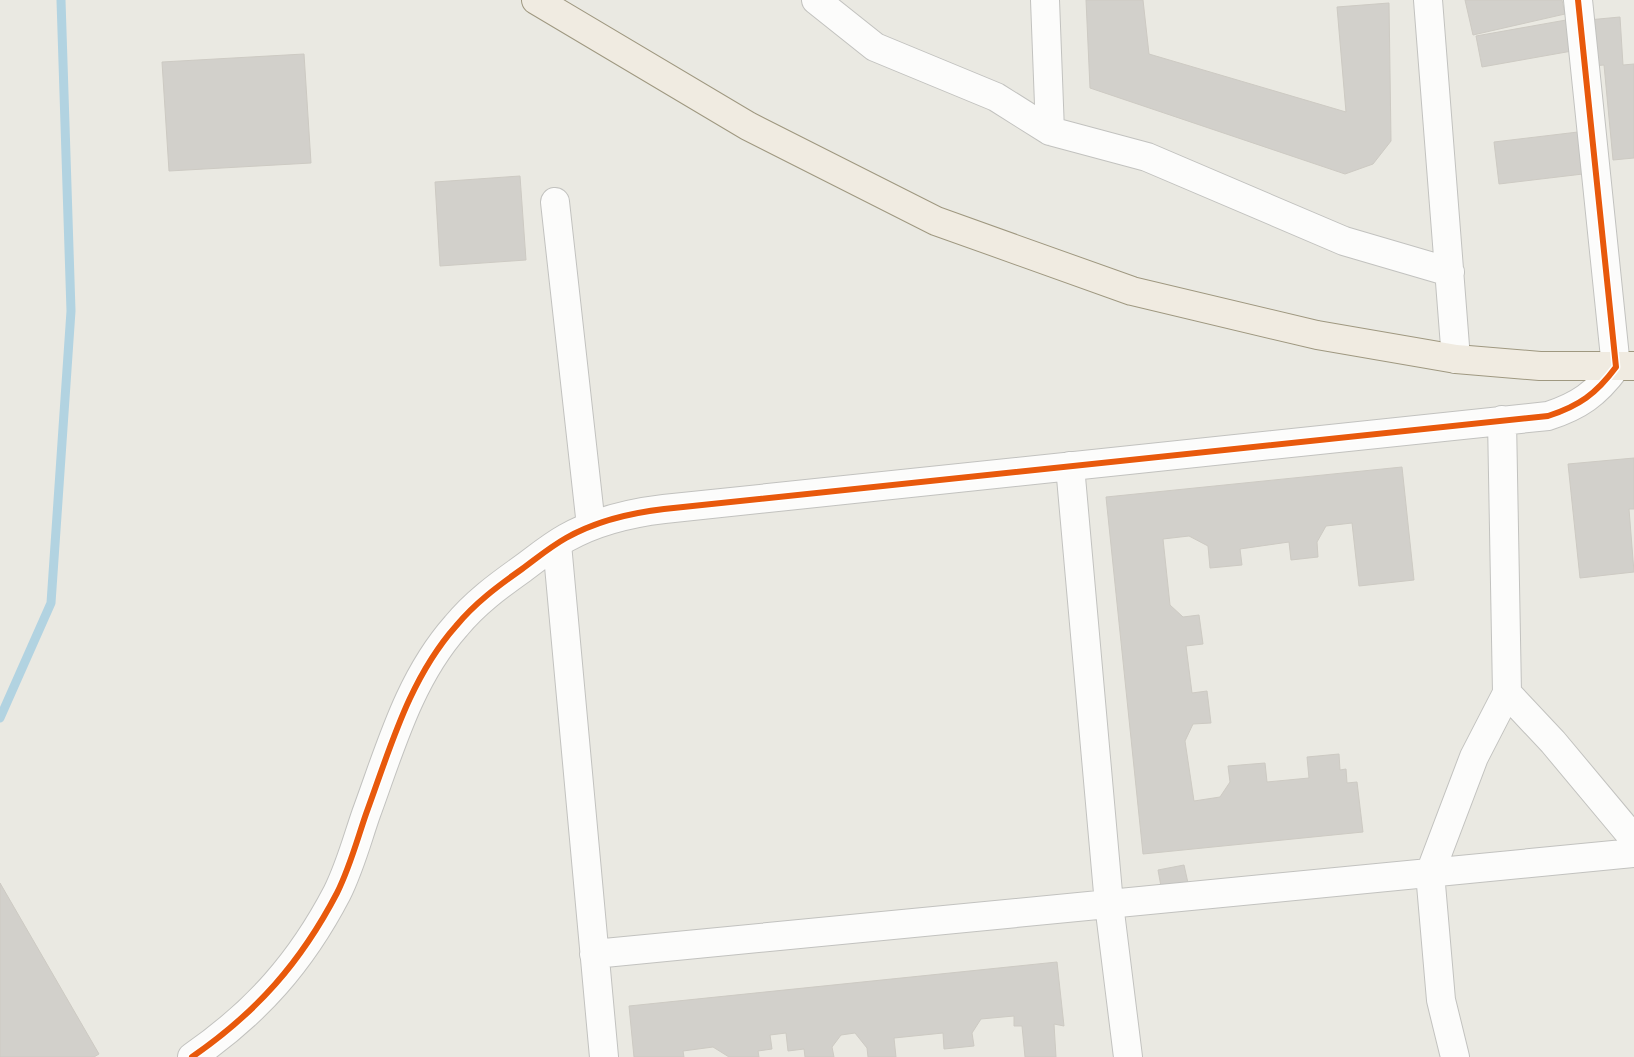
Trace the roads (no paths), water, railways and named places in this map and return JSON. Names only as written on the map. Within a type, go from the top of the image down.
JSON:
[{"type":"main road","points":[[536,0],[748,126],[936,221],[1132,291],[1317,335],[1456,359],[1540,366],[1625,366]]},
{"type":"street","points":[[816,0],[875,47],[996,97],[1050,131],[1148,156],[1344,241],[1450,272]]},
{"type":"street","points":[[1045,0],[1050,131]]},
{"type":"street","points":[[1428,0],[1456,359]]},
{"type":"street","points":[[192,1057],[216,1041],[246,1016],[273,988],[298,958],[319,925],[338,890],[353,854],[409,700],[438,648],[456,625],[498,585],[557,544],[591,526],[640,512],[664,509],[1548,416],[1582,402],[1625,366],[1578,0]]},
{"type":"street","points":[[555,202],[591,526]]},
{"type":"street","points":[[1455,1057],[1441,1000],[1430,873],[1474,757],[1507,693],[1502,420]]},
{"type":"street","points":[[1070,466],[1109,904],[1128,1057]]},
{"type":"street","points":[[557,544],[604,1057]]},
{"type":"street","points":[[1507,693],[1553,742],[1634,839]]},
{"type":"street","points":[[594,954],[1634,853]]},
{"type":"waterway","points":[[0,718],[51,603],[71,311],[61,0]]}]
